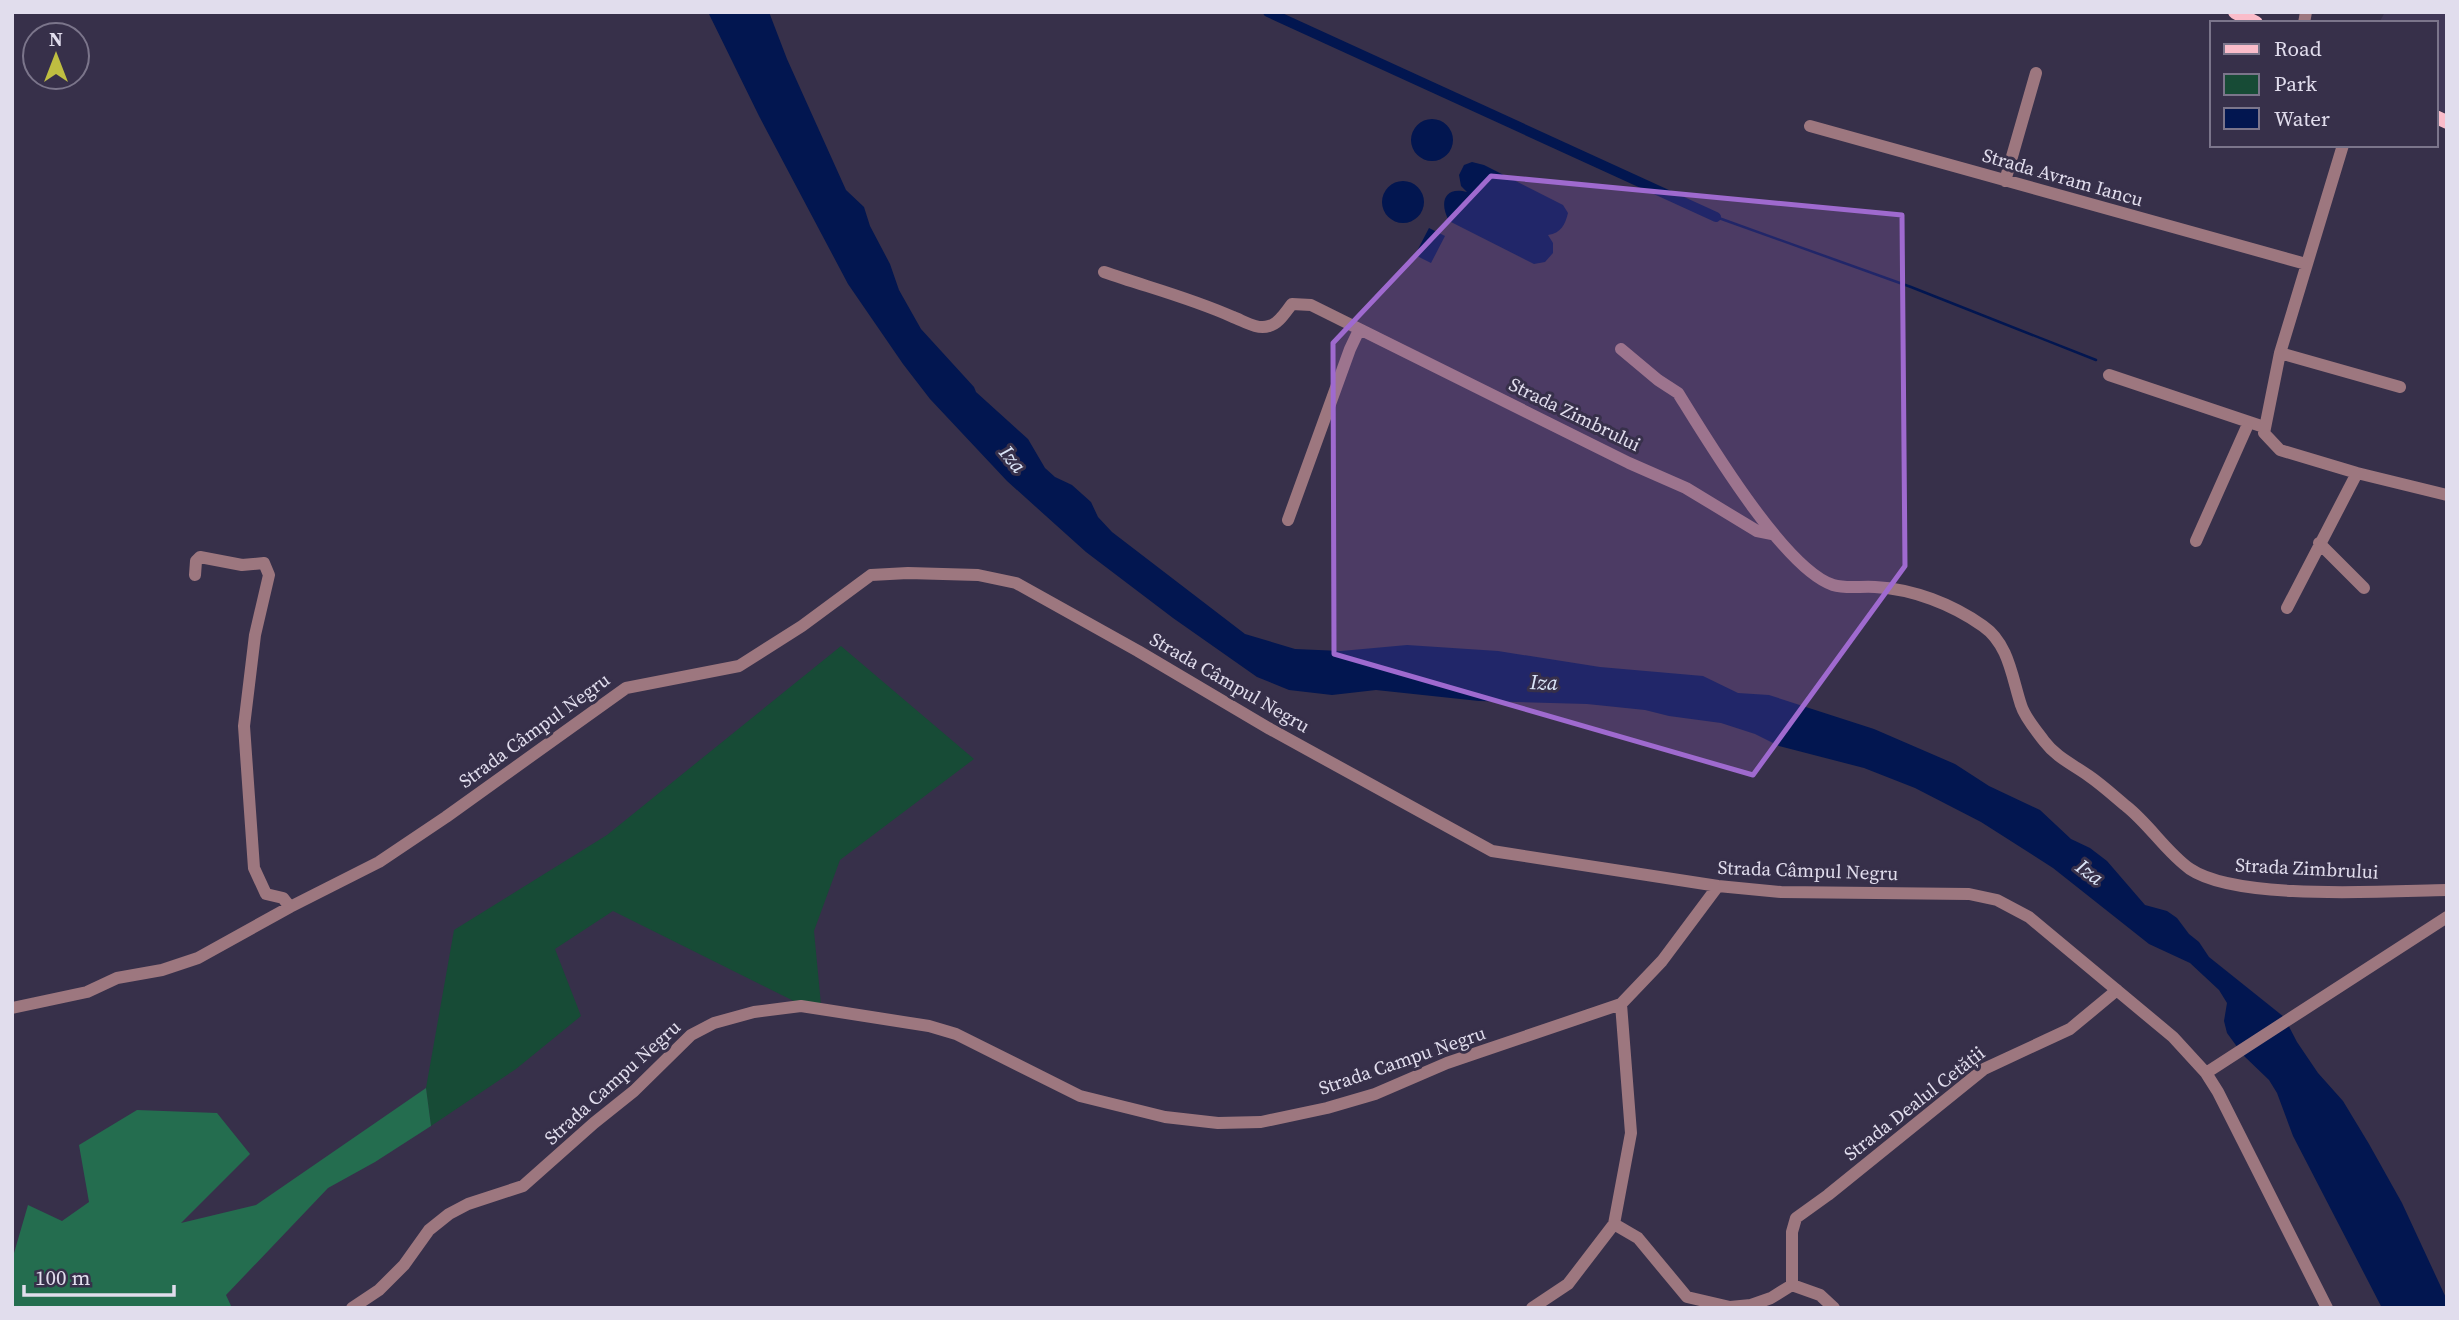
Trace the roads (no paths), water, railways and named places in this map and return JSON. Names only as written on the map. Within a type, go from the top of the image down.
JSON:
[{"type":"main road","points":[[2235,12],[2252,21]]},
{"type":"street","points":[[2005,181],[2036,73]]},
{"type":"street","name":"Strada Avram Iancu","points":[[1810,126],[2306,264]]},
{"type":"street","points":[[2342,147],[2280,353],[2264,427],[2266,437],[2280,450],[2357,473],[2447,495]]},
{"type":"street","name":"Strada Zimbrului","points":[[1104,272],[1194,299],[1256,327],[1275,324],[1293,304],[1311,305],[1629,463],[1686,488],[1757,531],[1772,534]]},
{"type":"street","points":[[1288,520],[1359,330]]},
{"type":"street","name":"Strada Zimbrului","points":[[1621,349],[1657,380],[1678,393],[1772,534],[1817,576],[1832,585],[1906,590],[1934,600],[1983,626],[1994,635],[2013,671],[2021,708],[2052,752],[2136,813],[2174,855],[2198,873],[2226,883],[2278,888],[2337,892],[2447,890]]},
{"type":"street","points":[[2280,353],[2400,387]]},
{"type":"street","points":[[2109,375],[2264,427]]},
{"type":"street","points":[[2196,541],[2249,422]]},
{"type":"street","points":[[2287,608],[2357,473]]},
{"type":"street","points":[[2319,543],[2364,588]]},
{"type":"street","points":[[195,575],[196,561],[200,557],[242,565],[264,562],[267,568],[269,575],[256,635],[246,703],[245,761],[254,868],[266,894],[283,898],[290,907]]},
{"type":"street","name":"Strada Câmpul Negru","points":[[12,1009],[87,992],[117,978],[162,970],[198,958],[379,862],[626,688],[739,666],[802,626],[870,575],[941,572],[978,575],[1016,583],[1259,723],[1492,851],[1718,886],[1781,892],[1958,893],[1988,897],[2029,917],[2173,1037],[2206,1073],[2327,1308]]},
{"type":"street","name":"Strada Campu Negru","points":[[352,1308],[379,1290],[404,1265],[429,1230],[449,1214],[467,1204],[523,1186],[634,1091],[691,1035],[714,1023],[754,1012],[801,1006],[929,1026],[956,1034],[1080,1096],[1165,1117],[1218,1123],[1261,1122],[1327,1108],[1375,1094],[1447,1063],[1621,1004],[1662,961],[1718,886]]},
{"type":"street","points":[[2206,1073],[2447,917]]},
{"type":"street","name":"Strada Dealul Cetății","points":[[1792,1285],[1792,1232],[1796,1218],[1984,1069],[2070,1029],[2117,990]]},
{"type":"street","points":[[1532,1308],[1568,1284],[1614,1224],[1631,1133],[1621,1004]]},
{"type":"street","points":[[1614,1224],[1639,1238],[1688,1297],[1730,1307],[1751,1305],[1792,1285],[1820,1295],[1834,1308]]},
{"type":"water","name":"Iza","points":[[708,12],[769,12],[787,59],[846,190],[864,207],[899,290],[921,329],[976,392],[1028,439],[1045,468],[1055,477],[1072,485],[1091,502],[1098,517],[1112,532],[1245,634],[1295,649],[1341,651],[1407,645],[1498,651],[1600,667],[1703,676],[1738,693],[1769,695],[1874,729],[1955,764],[1989,786],[2040,810],[2071,839],[2090,848],[2107,861],[2145,905],[2167,911],[2177,918],[2209,957],[2284,1017],[2297,1042],[2318,1073],[2343,1101],[2369,1144],[2402,1203],[2447,1300],[2447,1308],[2382,1308],[2293,1136],[2277,1093],[2269,1080],[2243,1055],[2227,1033],[2224,1021],[2227,1003],[2219,990],[2190,963],[2149,944],[2053,868],[1981,822],[1915,788],[1864,768],[1779,746],[1755,734],[1721,723],[1645,710],[1587,704],[1479,701],[1376,690],[1332,695],[1289,690],[1257,677],[1173,618],[1086,552],[1007,481],[930,399],[903,364],[848,284],[759,116]]},
{"type":"water","points":[[1432,119],[1447,125],[1453,140],[1447,155],[1432,161],[1417,155],[1411,140],[1417,125]]},
{"type":"water","points":[[1472,162],[1484,165],[1563,205],[1568,213],[1567,217],[1559,230],[1548,235],[1553,243],[1553,253],[1545,262],[1534,264],[1449,221],[1444,202],[1453,191],[1467,192],[1461,186],[1459,175],[1464,165]]},
{"type":"water","points":[[1403,181],[1418,187],[1424,202],[1418,217],[1403,223],[1388,217],[1382,202],[1388,187]]},
{"type":"water","points":[[1429,228],[1445,236],[1431,263],[1415,255]]},
{"type":"waterway","points":[[1268,12],[1716,217]]},
{"type":"waterway","points":[[1716,217],[1911,287],[2096,360]]}]
